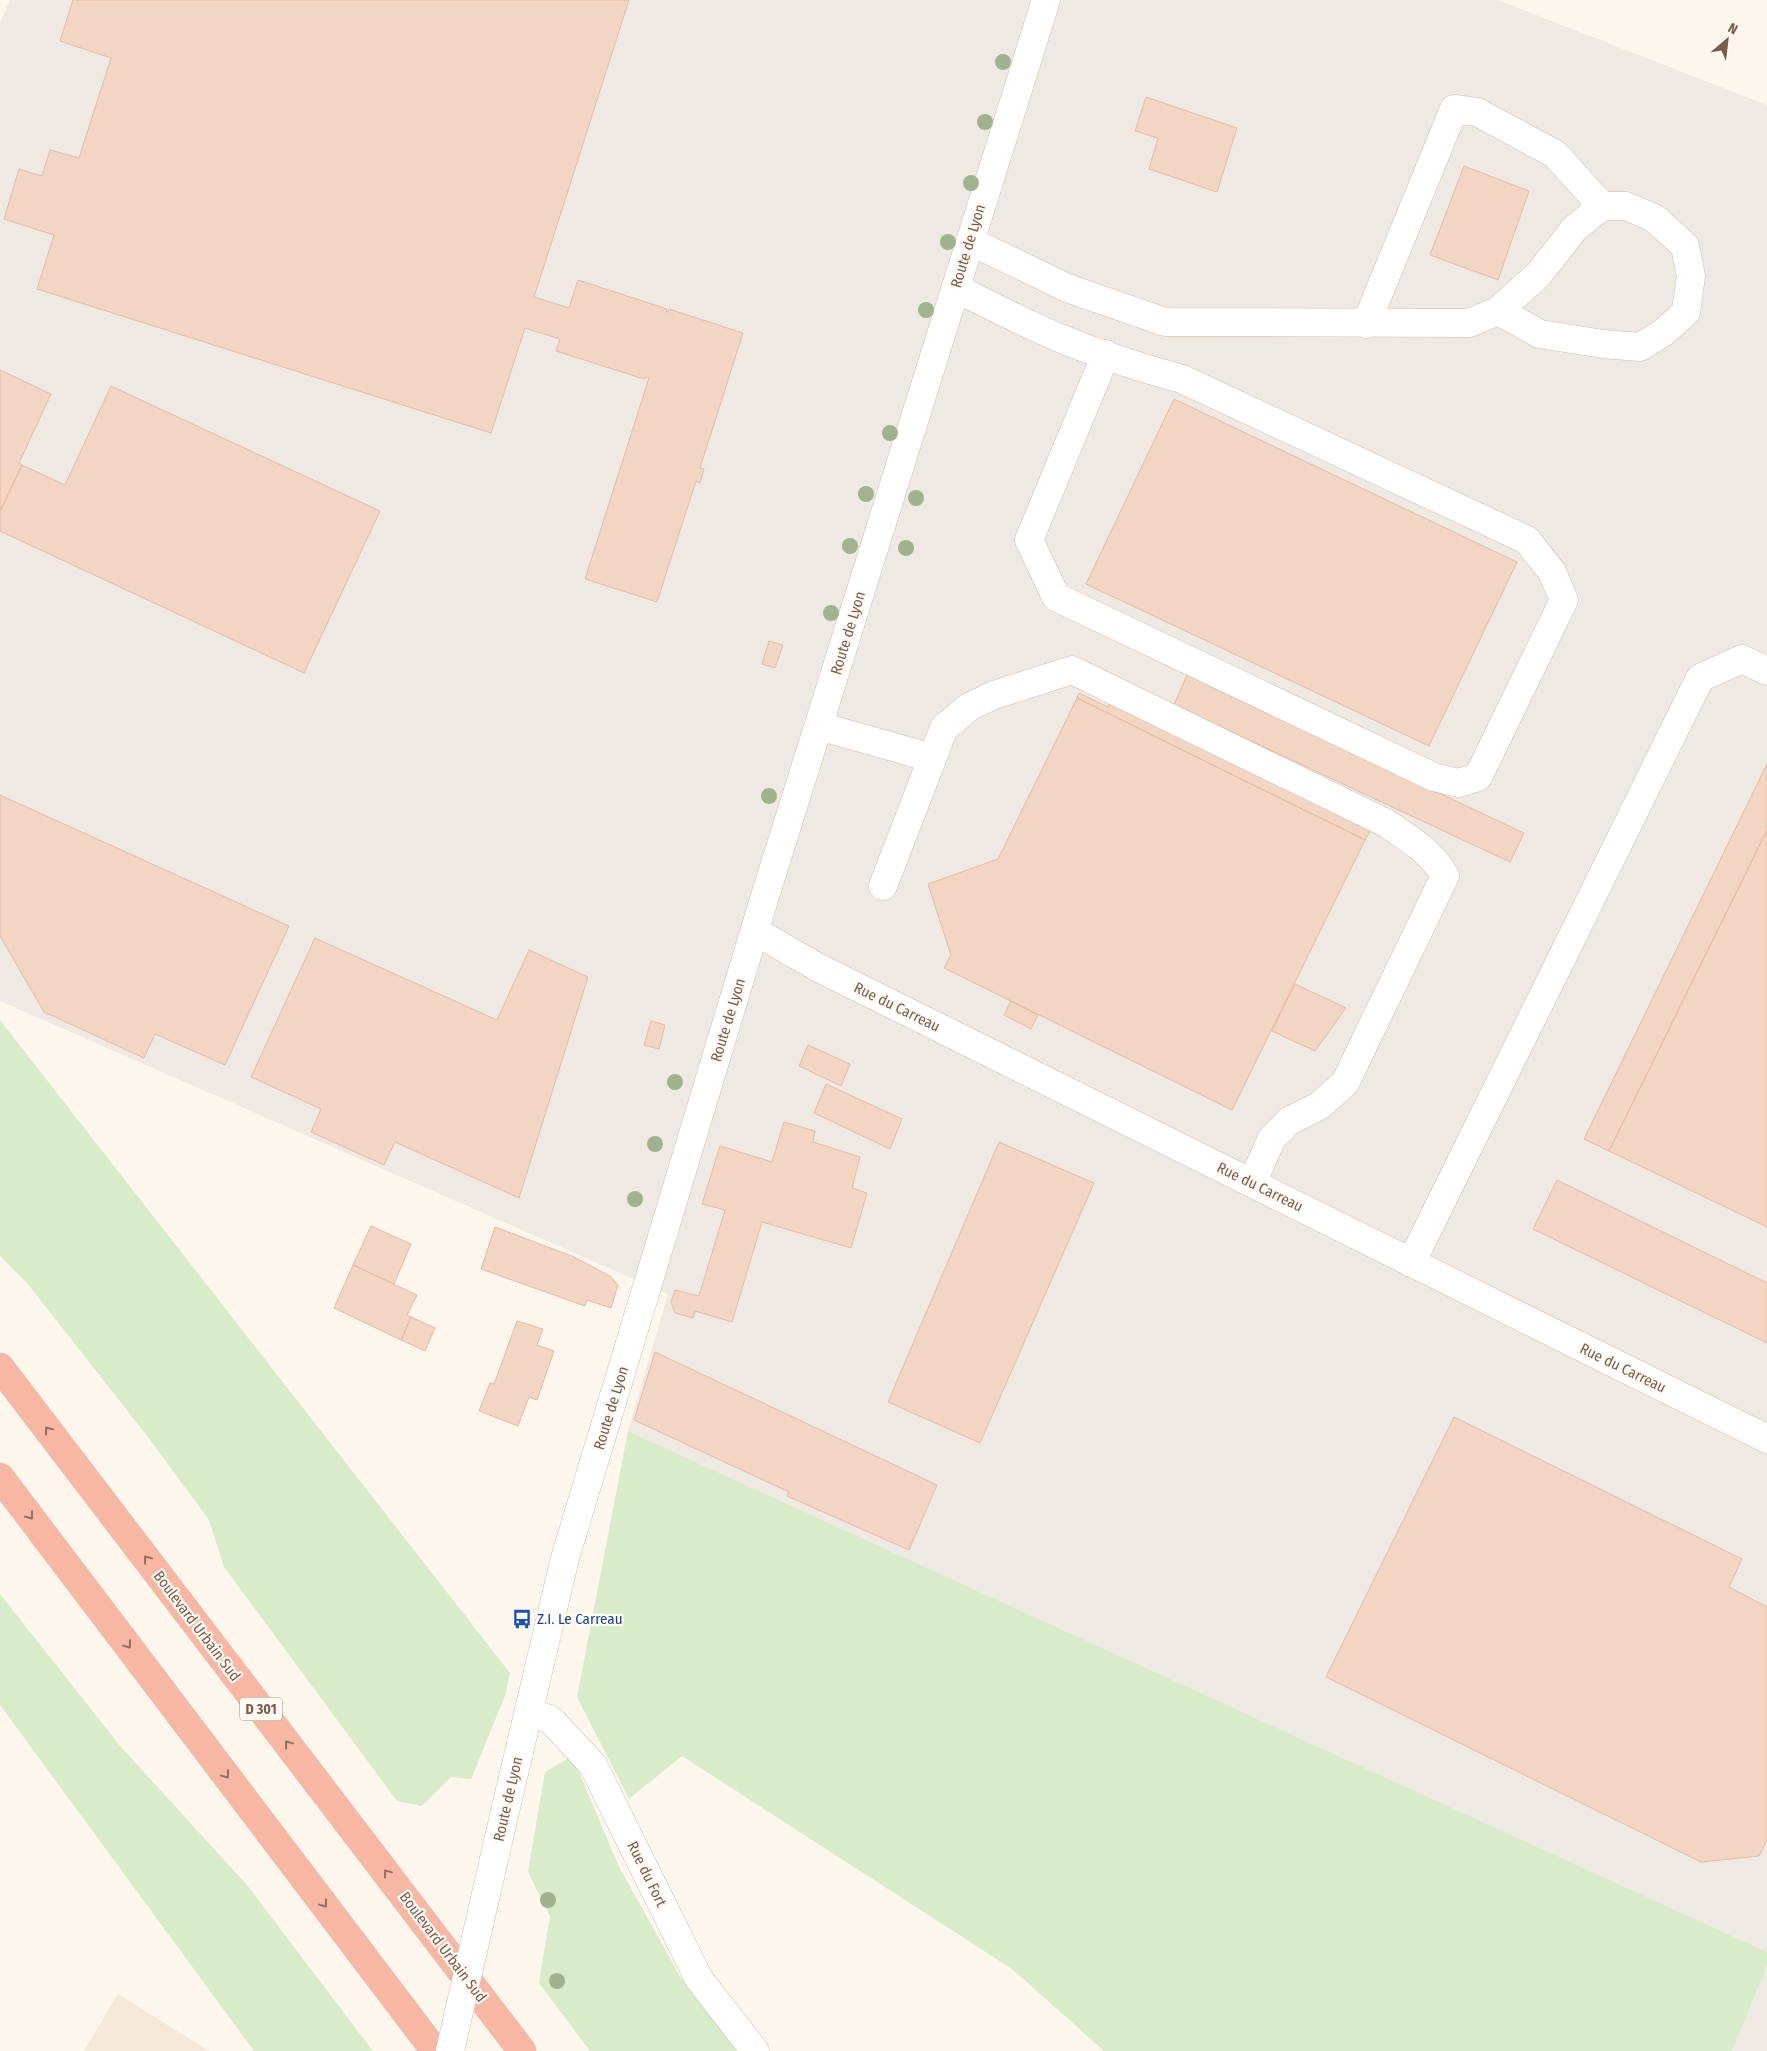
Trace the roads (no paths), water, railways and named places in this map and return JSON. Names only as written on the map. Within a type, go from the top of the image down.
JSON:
[{"type":"highway","name":"Boulevard Urbain Sud","points":[[0,1367],[522,2051]]},
{"type":"highway","points":[[0,1477],[436,2051]]},
{"type":"street","name":"Route de Lyon","points":[[450,2051],[528,1712],[566,1558],[755,931],[1046,0]]},
{"type":"street","points":[[1366,324],[1454,109],[1477,112],[1555,154],[1602,206]]},
{"type":"street","points":[[970,241],[1066,288],[1165,322],[1366,324],[1469,323],[1498,311],[1539,274],[1574,229],[1602,206],[1626,206],[1654,218],[1685,246],[1691,276],[1686,312],[1664,332],[1640,346],[1603,344],[1540,334],[1498,311]]},
{"type":"street","points":[[955,288],[1062,339],[1106,354],[1140,367],[1182,379],[1527,540],[1552,572],[1564,600],[1478,777],[1458,783],[1434,777],[1056,597],[1029,540],[1106,354]]},
{"type":"street","points":[[1411,1262],[1700,678],[1742,659],[1767,671]]},
{"type":"street","points":[[883,886],[944,728],[969,707],[994,695],[1072,670],[1386,823],[1413,842],[1438,863],[1445,876],[1345,1083],[1320,1106],[1289,1121],[1272,1138],[1252,1183]]},
{"type":"street","points":[[819,726],[932,758]]},
{"type":"street","name":"Rue du Carreau","points":[[755,931],[817,967],[1767,1439]]},
{"type":"street","name":"Rue du Fort","points":[[528,1712],[550,1719],[593,1764],[699,1979],[754,2051]]},
{"type":"place","name":"Z.I. Le Carreau","points":[[522,1619]]}]
